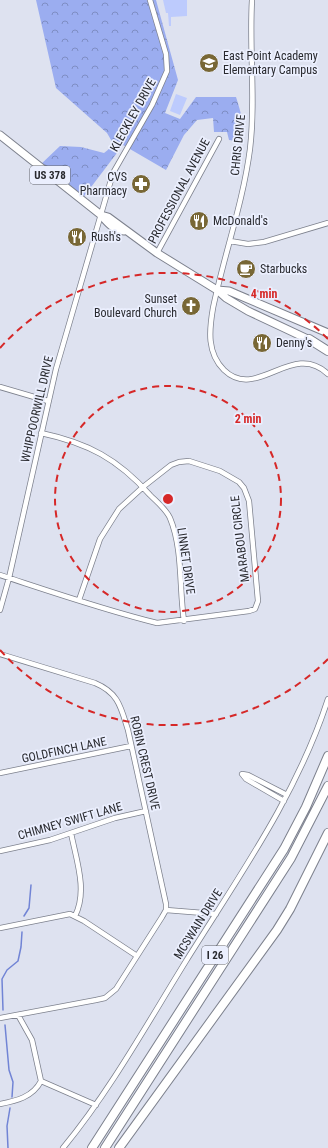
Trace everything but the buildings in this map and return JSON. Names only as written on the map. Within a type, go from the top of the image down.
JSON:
[{"type":"highway","points":[[309,340],[328,351]]},
{"type":"highway","name":"I 26","points":[[92,1148],[284,848],[306,807],[328,756]]},
{"type":"highway","name":"I 26","points":[[105,1148],[291,858],[328,786]]},
{"type":"highway","points":[[119,1148],[277,930],[290,909],[328,833]]},
{"type":"main road","name":"US 378","points":[[0,135],[101,215],[110,225],[120,231],[126,231],[157,253],[217,290],[224,297],[248,311],[309,340],[328,347]]},
{"type":"main road","name":"US 378","points":[[217,290],[229,291],[328,333]]},
{"type":"street","name":"KLECKLEY DRIVE","points":[[101,215],[113,173],[152,105],[167,71],[166,54],[150,0]]},
{"type":"street","name":"CHRIS DRIVE","points":[[217,290],[245,179],[250,148],[253,103],[252,0]]},
{"type":"street","name":"PROFESSIONAL AVENUE","points":[[157,253],[218,139]]},
{"type":"street","name":"WHIPPOORWILL DRIVE","points":[[0,610],[9,578],[48,401],[65,332],[101,215]]},
{"type":"street","points":[[230,241],[248,244],[264,242],[328,223]]},
{"type":"street","points":[[217,290],[212,314],[210,346],[215,358],[225,371],[237,378],[254,379],[265,376],[286,366],[299,363],[315,366],[328,374]]},
{"type":"street","points":[[0,387],[48,401]]},
{"type":"street","name":"LINNET DRIVE","points":[[41,433],[68,438],[82,444],[120,466],[143,487],[166,512],[172,526],[177,550],[184,621]]},
{"type":"street","name":"MARABOU CIRCLE","points":[[0,575],[79,600],[157,623],[184,621],[249,611],[257,606],[248,501],[244,488],[239,482],[220,471],[190,461],[171,465],[143,487],[119,509],[103,533],[79,600]]},
{"type":"street","name":"ROBIN CREST DRIVE","points":[[0,654],[95,684],[108,690],[114,696],[123,711],[159,870],[166,910]]},
{"type":"street","name":"MCSWAIN DRIVE","points":[[63,1148],[96,1105],[272,824],[312,746],[328,699]]},
{"type":"street","name":"GOLDFINCH LANE","points":[[0,773],[131,746]]},
{"type":"street","points":[[284,801],[246,779],[242,774],[248,775],[287,795]]},
{"type":"street","name":"CHIMNEY SWIFT LANE","points":[[0,851],[50,840],[115,818],[146,811]]},
{"type":"street","points":[[71,833],[81,890],[80,904],[75,916]]},
{"type":"street","points":[[0,1018],[104,998],[116,989],[166,910],[216,914]]},
{"type":"street","points":[[0,928],[64,914],[75,916],[137,956]]},
{"type":"street","points":[[0,1104],[24,1097],[38,1086],[41,1081],[32,1040],[18,1015]]},
{"type":"street","points":[[41,1081],[96,1105]]},
{"type":"green space","points":[[36,0],[156,0],[178,80],[165,113],[180,119],[196,97],[236,97],[243,125],[243,142],[229,140],[227,132],[214,132],[213,118],[197,120],[184,135],[166,170],[123,145],[82,199],[39,166],[60,146],[81,147],[104,153],[114,145],[107,133],[56,88]]},
{"type":"shaded area","points":[[163,0],[187,0],[187,16],[171,17],[171,26],[169,26],[168,13],[166,13]]},
{"type":"shaded area","points":[[176,94],[187,98],[180,115],[170,111]]},
{"type":"waterway","points":[[24,916],[29,908],[31,885]]},
{"type":"waterway","points":[[3,1010],[2,979],[7,970],[18,961],[22,932]]},
{"type":"waterway","points":[[5,1025],[9,1070],[13,1082],[12,1097]]},
{"type":"waterway","points":[[8,1148],[7,1126],[10,1108]]},
{"type":"place","name":"East Point Academy Elementary Campus","points":[[209,63]]},
{"type":"place","name":"CVS Pharmacy","points":[[141,184]]},
{"type":"place","name":"McDonald's","points":[[199,221]]},
{"type":"place","name":"Rush's","points":[[77,237]]},
{"type":"place","name":"Starbucks","points":[[246,269]]},
{"type":"place","name":"Sunset Boulevard Church","points":[[191,306]]},
{"type":"place","name":"Denny's","points":[[262,343]]}]
